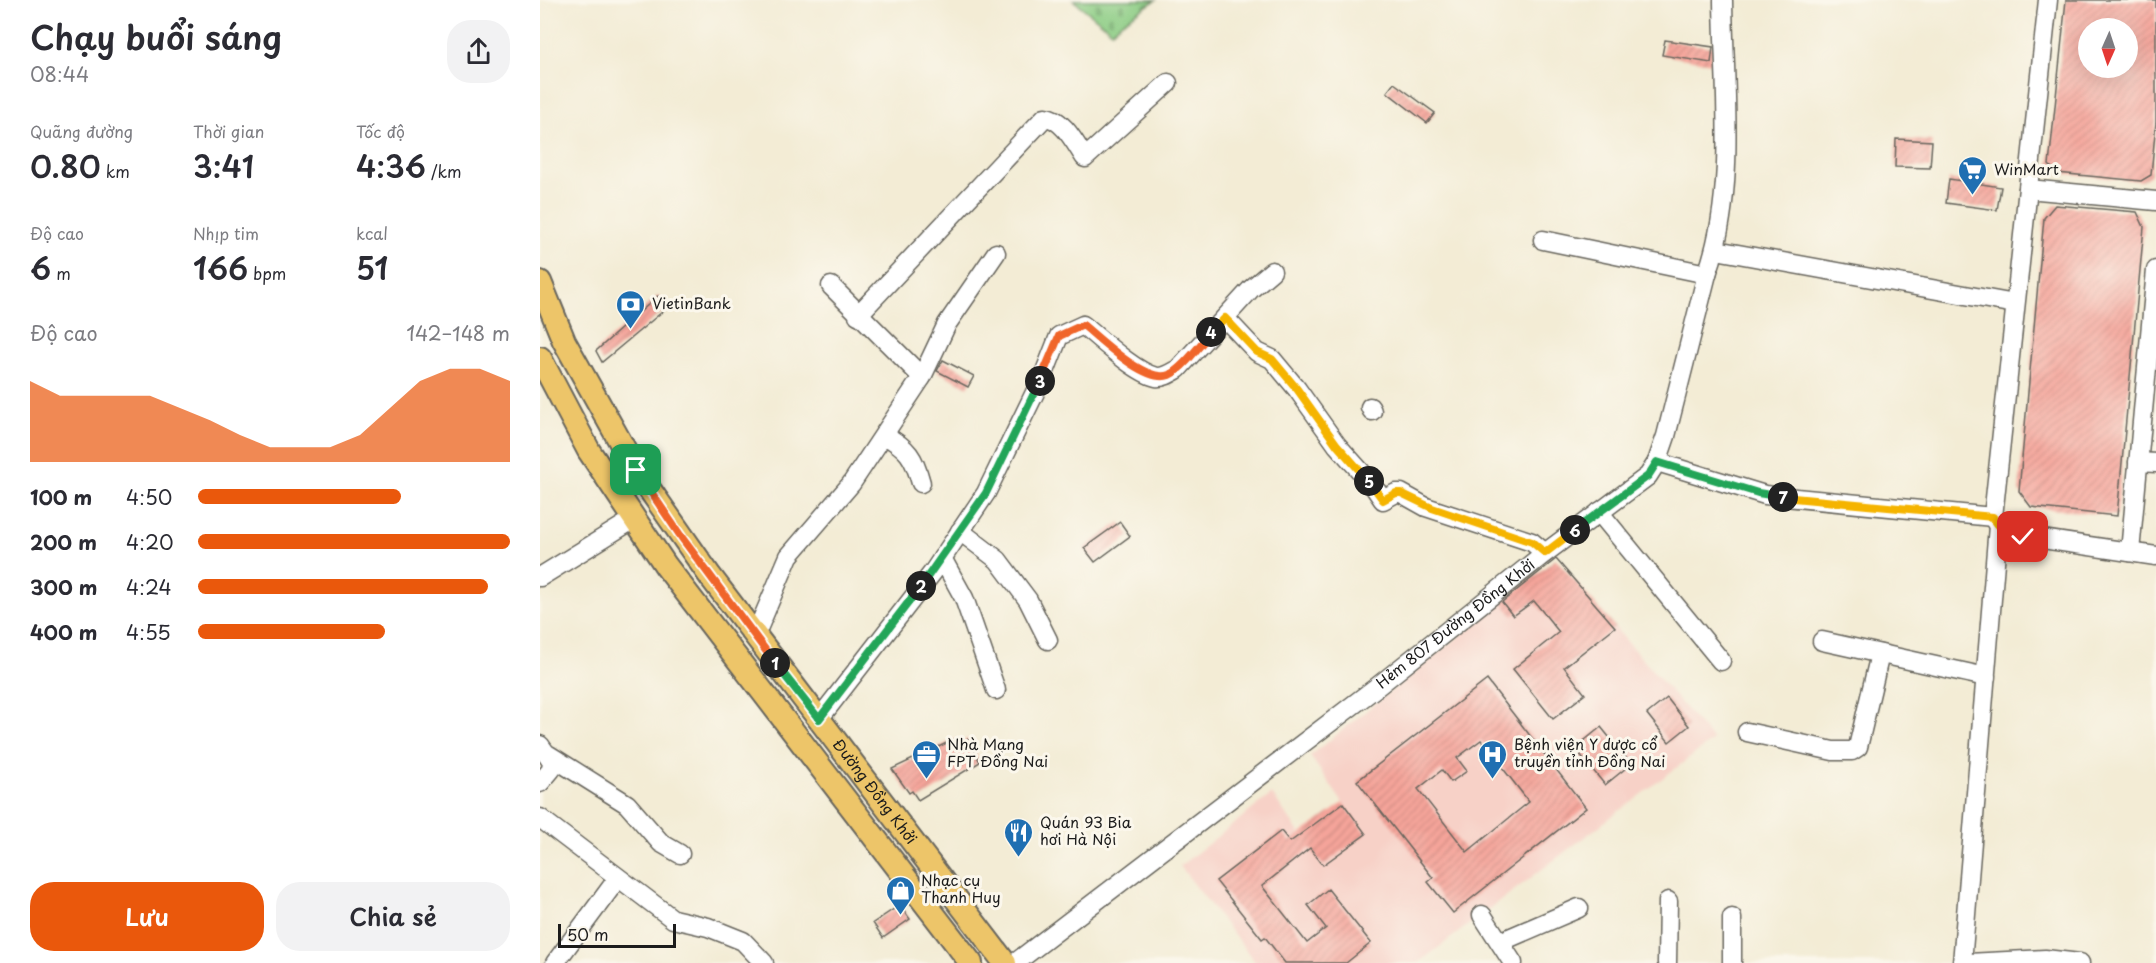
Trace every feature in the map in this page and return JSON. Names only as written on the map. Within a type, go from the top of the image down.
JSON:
[{"type":"main road","name":"Đường Đồng Khởi","points":[[540,282],[564,341],[636,470],[682,538],[1005,963]]},
{"type":"main road","name":"Đường Đồng Khởi","points":[[540,358],[589,451],[673,575],[971,963]]},
{"type":"street","points":[[1722,0],[1726,151],[1723,207],[1716,250],[1707,274],[1666,436],[1657,462],[1765,495],[1995,521],[2008,532],[2023,537],[2156,556]]},
{"type":"street","points":[[1962,963],[1986,677],[1995,521],[2015,304],[2048,0]]},
{"type":"street","points":[[858,315],[1045,117],[1055,119],[1085,159],[1168,83]]},
{"type":"street","points":[[2028,189],[2156,201]]},
{"type":"street","points":[[1543,240],[1707,274]]},
{"type":"street","points":[[1716,250],[2015,304]]},
{"type":"street","points":[[755,636],[789,556],[851,484],[922,377],[947,324],[996,252]]},
{"type":"street","points":[[2130,552],[2147,462],[2156,270]]},
{"type":"street","points":[[819,719],[942,558],[986,493],[1044,374],[1059,336],[1083,325],[1122,357],[1146,373],[1158,377],[1169,375],[1178,369],[1251,289],[1272,271]]},
{"type":"street","points":[[831,286],[922,377]]},
{"type":"street","points":[[1225,318],[1257,352],[1272,359],[1297,389],[1337,445],[1372,484],[1383,500],[1396,493],[1401,493],[1432,508],[1532,542],[1545,553]]},
{"type":"street","points":[[884,435],[903,445],[911,455],[921,483]]},
{"type":"street","name":"Hẻm 807 Đường Đồng Khởi","points":[[1015,963],[1378,686],[1545,553],[1648,476],[1657,462]]},
{"type":"street","points":[[1599,512],[1721,661]]},
{"type":"street","points":[[540,577],[634,519]]},
{"type":"street","points":[[960,531],[998,560],[1028,600],[1048,640]]},
{"type":"street","points":[[942,558],[964,598],[996,690]]},
{"type":"street","points":[[1822,641],[1986,677]]},
{"type":"street","points":[[1747,732],[1833,751],[1852,751],[1858,747],[1880,654]]},
{"type":"street","points":[[540,783],[551,770],[552,762],[544,750]]},
{"type":"street","points":[[544,750],[627,804],[661,843],[680,854]]},
{"type":"street","points":[[540,818],[673,919],[708,927],[743,941],[764,963]]},
{"type":"street","points":[[555,963],[618,878]]},
{"type":"street","points":[[1667,963],[1668,902]]},
{"type":"street","points":[[1500,942],[1579,908]]},
{"type":"street","points":[[1482,915],[1513,963]]},
{"type":"street","points":[[1732,918],[1732,963]]},
{"type":"street","points":[[1968,963],[2045,960],[2080,963]]},
{"type":"shaded area","name":"Bệnh viện Y dược cổ truyền tỉnh Đồng Nai","points":[[1555,559],[1713,740],[1418,963],[1256,963],[1180,866],[1272,794],[1300,834],[1343,803],[1310,756]]},
{"type":"green space","points":[[1073,0],[1156,0],[1112,31]]},
{"type":"building","points":[[2066,0],[2156,0],[2156,122],[2151,175],[2141,181],[2057,173],[2049,165]]},
{"type":"building","points":[[1665,40],[1713,47],[1711,63],[1662,55]]},
{"type":"building","points":[[1394,83],[1435,113],[1427,123],[1387,92]]},
{"type":"building","points":[[1896,139],[1932,141],[1930,168],[1895,167]]},
{"type":"building","name":"WinMart","points":[[1949,179],[2001,187],[1997,210],[1946,203]]},
{"type":"building","points":[[2055,205],[2137,212],[2144,227],[2117,516],[2031,507],[2019,491],[2044,218]]},
{"type":"building","name":"VietinBank","points":[[658,296],[668,307],[602,362],[596,351]]},
{"type":"building","points":[[943,360],[974,376],[968,387],[937,371]]},
{"type":"building","points":[[1120,522],[1130,536],[1095,562],[1084,548]]},
{"type":"building","points":[[1556,559],[1615,627],[1564,667],[1585,694],[1553,719],[1513,669],[1559,632],[1534,601],[1513,616],[1502,602]]},
{"type":"building","points":[[1487,680],[1586,808],[1453,913],[1428,882],[1433,878],[1357,781]],"holes":[[[1481,740],[1529,802],[1467,852],[1418,789],[1442,770],[1451,782],[1467,771],[1457,758]]]},
{"type":"building","points":[[1667,698],[1689,726],[1669,742],[1647,714]]},
{"type":"building","points":[[1601,727],[1631,764],[1605,785],[1575,748]]},
{"type":"building","name":"Nhà Mạng FPT Đồng Nai","points":[[955,739],[957,744],[968,739],[980,762],[918,800],[912,791],[909,793],[892,769]]},
{"type":"building","points":[[1343,803],[1366,834],[1323,865],[1310,848],[1262,886],[1307,943],[1326,928],[1308,905],[1328,889],[1371,943],[1346,963],[1285,963],[1265,937],[1262,939],[1216,881],[1281,831],[1290,842]]},
{"type":"building","points":[[900,905],[910,919],[883,938],[873,923]]},
{"type":"place","name":"WinMart","points":[[1973,196]]},
{"type":"place","name":"VietinBank","points":[[631,330]]},
{"type":"place","name":"Nhà Mạng FPT Đồng Nai","points":[[926,780]]},
{"type":"place","name":"Bệnh viện Y dược cổ truyền tỉnh Đồng Nai","points":[[1493,780]]},
{"type":"place","name":"Quán 93 Bia hơi Hà Nội","points":[[1019,858]]},
{"type":"place","name":"Nhạc cụ Thanh Huy","points":[[900,916]]},
{"type":"route","points":[[636,470],[682,538],[778,668],[819,719],[933,572],[986,493],[1044,374],[1059,336],[1083,325],[1122,357],[1146,373],[1158,377],[1169,375],[1178,369],[1225,318],[1257,352],[1272,359],[1297,389],[1337,445],[1372,484],[1383,500],[1396,493],[1401,493],[1426,507],[1532,542],[1545,553],[1645,478],[1657,462],[1765,495],[1993,517],[1998,526],[2023,537]]}]
